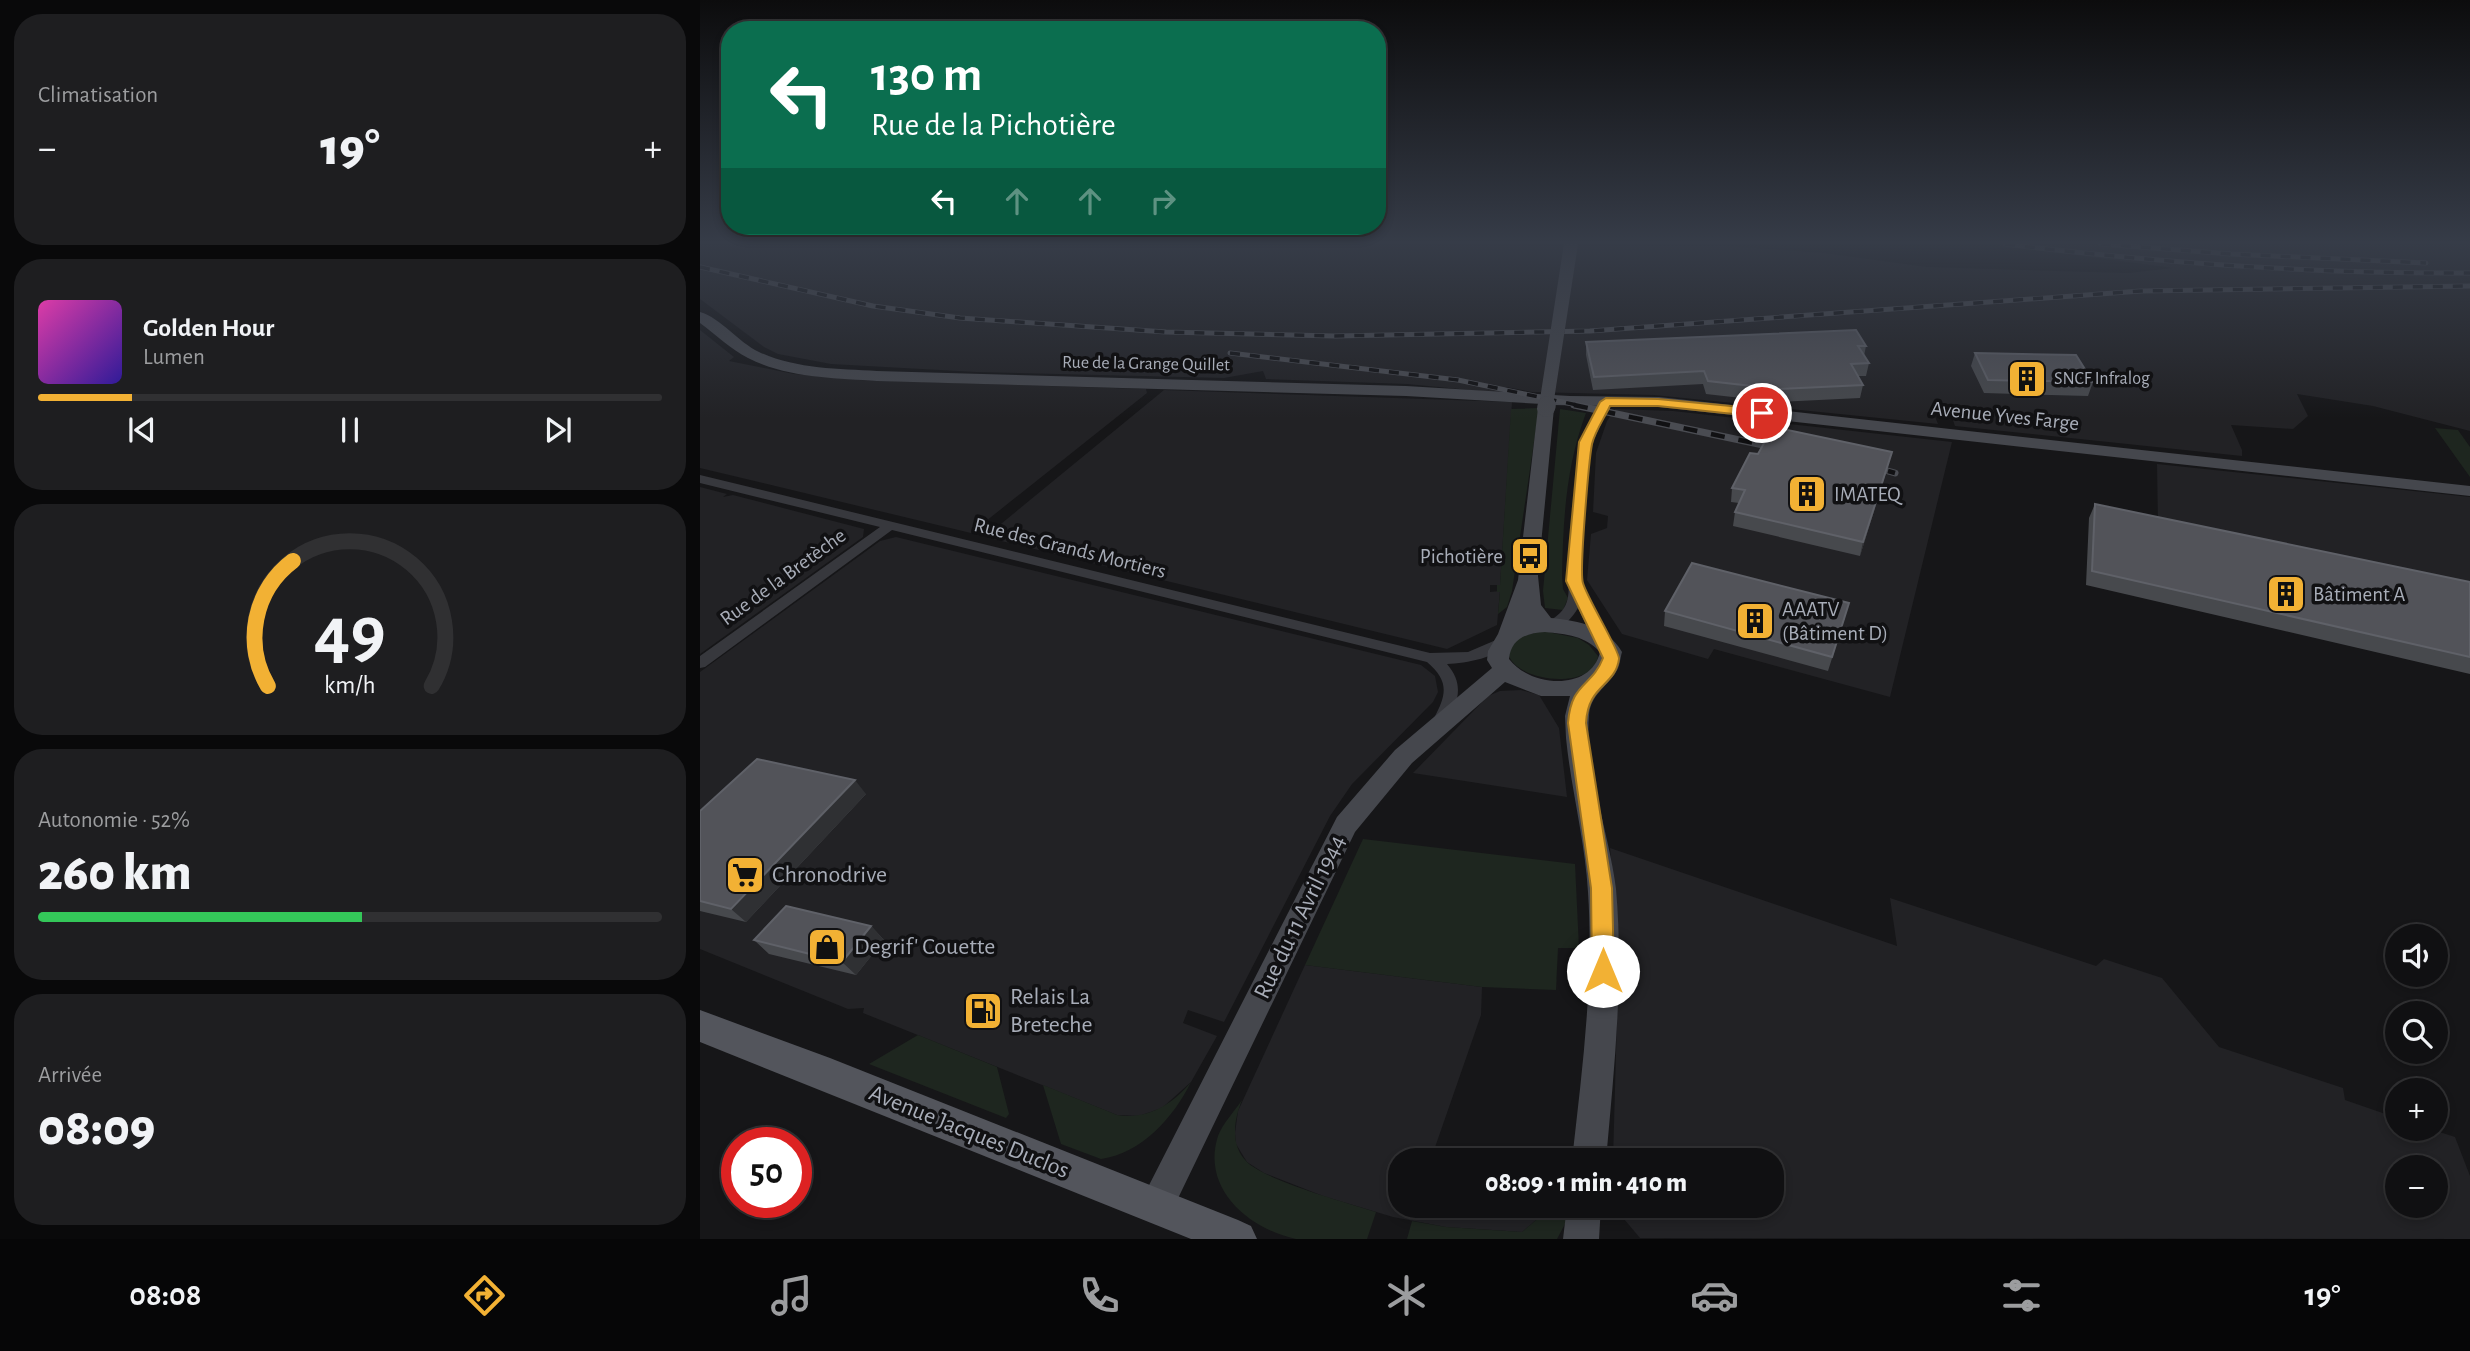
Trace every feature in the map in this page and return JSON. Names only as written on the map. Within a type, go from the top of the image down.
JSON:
[{"type":"main road","name":"Avenue Jacques Duclos","points":[[700,1026],[830,1075],[1238,1239]]},
{"type":"street","points":[[1549,625],[1531,606],[1528,576],[1546,408],[1562,302]]},
{"type":"street","name":"Rue de la Grange Quillet","points":[[700,316],[763,359],[822,372],[1020,381],[1406,391],[1606,402]]},
{"type":"street","points":[[1549,625],[1571,610],[1575,598],[1584,448],[1606,402]]},
{"type":"street","name":"Avenue Yves Farge","points":[[1606,402],[1682,404],[2470,489]]},
{"type":"street","name":"Rue des Grands Mortiers","points":[[700,479],[1430,658],[1453,660],[1504,650]]},
{"type":"street","name":"Rue de la Bretèche","points":[[700,663],[891,526]]},
{"type":"street","points":[[1528,576],[1504,650],[1514,679],[1545,687],[1573,688],[1595,681]]},
{"type":"street","points":[[1575,587],[1600,639],[1611,652],[1610,664],[1584,693],[1577,716],[1597,852],[1604,922],[1601,1030],[1589,1148]]},
{"type":"street","points":[[1453,660],[1476,662],[1504,650],[1526,627],[1549,625],[1581,631],[1600,639]]},
{"type":"street","name":"Rue du 11 Avril 1944","points":[[1156,1207],[1335,843],[1358,807],[1424,737],[1475,697],[1504,650]]},
{"type":"street","points":[[1424,737],[1443,717],[1453,692],[1448,673],[1430,658]]},
{"type":"street","points":[[1581,1239],[1583,1218]]},
{"type":"shaded area","points":[[704,302],[2470,302],[2470,431],[2373,406],[2297,394],[2308,416],[2293,429],[2231,425],[2242,456],[1955,426],[1949,409],[1932,409],[1938,424],[1654,395],[1532,392],[1506,387],[1501,393],[1407,384],[1266,379],[1263,371],[1224,378],[976,372],[831,364],[778,354],[764,347]]},
{"type":"shaded area","points":[[700,330],[734,357],[729,361],[794,374],[860,380],[1146,389],[1147,393],[971,533],[700,468]]},
{"type":"shaded area","points":[[1164,390],[1512,402],[1500,585],[1490,585],[1490,592],[1500,591],[1497,625],[1447,649],[985,537]]},
{"type":"shaded area","points":[[1539,408],[1512,591],[1507,607],[1498,614],[1500,592],[1497,592],[1497,585],[1500,585],[1511,409]]},
{"type":"shaded area","points":[[1560,409],[1586,413],[1574,453],[1567,494],[1562,577],[1563,589],[1568,598],[1563,610],[1545,608],[1543,591]]},
{"type":"shaded area","points":[[1615,409],[1673,411],[1952,442],[1890,697],[1714,649],[1708,659],[1622,634],[1587,580],[1591,534],[1607,528],[1608,516],[1593,512],[1596,453],[1607,421]]},
{"type":"shaded area","points":[[2435,428],[2458,430],[2470,447],[2470,477]]},
{"type":"shaded area","points":[[2157,464],[2470,497],[2470,591],[2158,525]]},
{"type":"shaded area","points":[[700,487],[727,494],[723,497],[733,495],[864,529],[863,537],[700,654]]},
{"type":"shaded area","points":[[896,537],[1421,665],[1435,676],[1438,692],[1433,702],[1352,784],[1330,816],[1224,1022],[1188,1010],[1183,1023],[1217,1036],[1191,1082],[1162,1108],[1139,1116],[1117,1115],[863,1013],[864,1008],[848,1009],[700,949],[700,672],[880,541]]},
{"type":"shaded area","points":[[1542,631],[1578,638],[1589,645],[1598,656],[1593,667],[1583,675],[1554,679],[1524,671],[1514,663],[1508,653],[1518,637]]},
{"type":"shaded area","points":[[1521,690],[1539,695],[1559,728],[1567,797],[1413,773],[1488,696],[1500,691]]},
{"type":"shaded area","points":[[1363,839],[1575,864],[1579,948],[1558,948],[1556,990],[1482,987],[1305,965]]},
{"type":"shaded area","points":[[1610,848],[1897,946],[1890,898],[2096,966],[2104,959],[2162,978],[2219,1047],[2343,1088],[2345,1100],[2385,1114],[2385,1141],[2448,1141],[2448,1135],[2455,1137],[2470,1176],[2470,1239],[1640,1238],[1623,1218],[1784,1218],[1784,1148],[1613,1148],[1619,944]]},
{"type":"shaded area","points":[[1305,965],[1482,987],[1481,1015],[1435,1148],[1388,1148],[1388,1216],[1323,1196],[1264,1173],[1247,1162],[1236,1144],[1238,1111]]},
{"type":"shaded area","points":[[918,1035],[997,1067],[1009,1114],[1006,1118],[869,1064]]},
{"type":"shaded area","points":[[1191,1082],[1175,1108],[1155,1132],[1130,1150],[1101,1159],[1061,1144],[1043,1085],[1117,1115],[1128,1116],[1158,1109],[1176,1098]]},
{"type":"shaded area","points":[[1242,1100],[1235,1132],[1238,1147],[1246,1161],[1287,1183],[1376,1212],[1367,1239],[1296,1239],[1262,1226],[1233,1204],[1216,1173],[1215,1155],[1220,1131]]},
{"type":"shaded area","points":[[1398,1218],[1539,1218],[1522,1232],[1446,1227]]},
{"type":"shaded area","points":[[1539,1218],[1566,1218],[1557,1239],[1407,1239],[1412,1221],[1446,1227],[1522,1232]]},
{"type":"building","points":[[1856,330],[1866,346],[1858,346],[1869,363],[1851,364],[1863,385],[1779,389],[1708,381],[1704,371],[1594,377],[1586,342]]},
{"type":"building","points":[[1975,353],[2076,355],[2093,382],[1988,380]]},
{"type":"building","name":"IMATEQ","points":[[1773,427],[1892,452],[1863,542],[1735,512],[1745,490],[1732,488],[1750,453],[1758,454]]},
{"type":"building","name":"Bâtiment A","points":[[2095,504],[2470,582],[2470,657],[2092,571]]},
{"type":"building","name":"AAATV (Bâtiment D)","points":[[1692,563],[1849,603],[1832,657],[1665,611]]},
{"type":"building","name":"Chronodrive","points":[[757,759],[855,780],[731,909],[700,901],[700,811]]},
{"type":"building","points":[[786,906],[871,926],[842,962],[754,940]]},
{"type":"railway","points":[[854,302],[960,318],[1166,332],[1335,336],[1590,331],[1992,302]]},
{"type":"railway","points":[[1230,353],[1458,380],[1582,406]]},
{"type":"railway","points":[[1574,405],[1768,446]]},
{"type":"railway","points":[[1888,471],[1895,473]]},
{"type":"place","name":"SNCF Infralog","points":[[2027,379]]},
{"type":"place","name":"IMATEQ","points":[[1807,494]]},
{"type":"place","name":"Pichotière","points":[[1530,556]]},
{"type":"place","name":"Bâtiment A","points":[[2286,594]]},
{"type":"place","name":"AAATV (Bâtiment D)","points":[[1755,621]]},
{"type":"place","name":"Chronodrive","points":[[745,875]]},
{"type":"place","name":"Degrif' Couette","points":[[827,947]]},
{"type":"place","name":"Relais La Breteche","points":[[983,1011]]},
{"type":"route","points":[[1603,971],[1602,888],[1577,723],[1578,709],[1584,693],[1606,672],[1611,652],[1600,639],[1574,581],[1586,442],[1606,402],[1658,402],[1762,413]]}]
